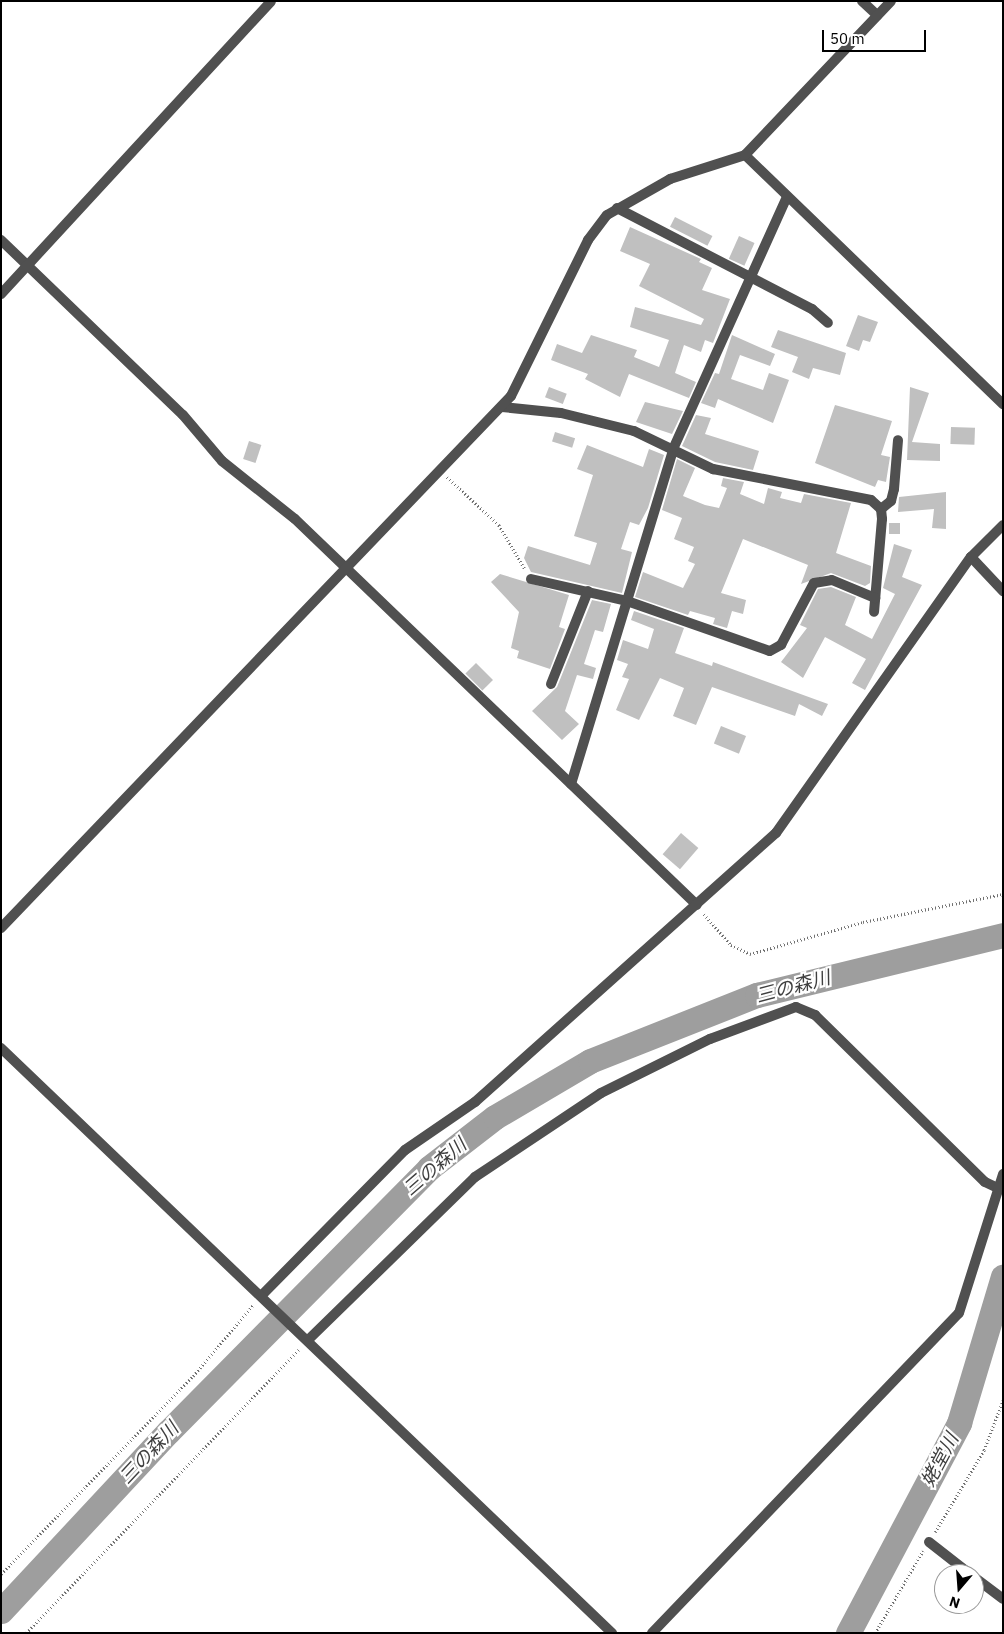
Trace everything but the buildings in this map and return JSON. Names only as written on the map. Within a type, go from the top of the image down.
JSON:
[{"type":"street","points":[[1,294],[271,1]]},
{"type":"street","points":[[862,1],[877,15]]},
{"type":"street","points":[[1,928],[502,407],[511,396],[588,240],[617,208],[670,179],[746,155],[891,1]]},
{"type":"street","points":[[746,155],[787,197],[1003,404]]},
{"type":"street","points":[[571,784],[674,448],[748,278],[787,197]]},
{"type":"street","points":[[617,208],[748,278],[812,309],[828,323]]},
{"type":"street","points":[[1,240],[183,415],[222,461],[295,519],[697,905]]},
{"type":"street","points":[[502,407],[561,413],[634,431],[674,448],[714,469],[824,488],[867,499],[881,509]]},
{"type":"street","points":[[874,612],[881,509],[890,501],[894,489],[898,440]]},
{"type":"street","points":[[262,1295],[405,1150],[474,1102],[776,833],[971,557],[1003,525]]},
{"type":"street","points":[[971,557],[1003,591]]},
{"type":"street","points":[[531,579],[627,601],[770,651],[781,645],[814,583],[832,580],[875,598]]},
{"type":"street","points":[[551,684],[588,591]]},
{"type":"street","points":[[304,1337],[475,1177],[514,1150],[618,1084],[710,1039],[796,1007],[815,1015],[985,1182],[998,1188]]},
{"type":"street","points":[[1,1048],[270,1302],[304,1337],[612,1633]]},
{"type":"street","points":[[652,1633],[959,1313],[1003,1174]]},
{"type":"street","points":[[929,1542],[957,1564]]},
{"type":"street","points":[[984,1585],[1003,1599]]},
{"type":"path","points":[[440,471],[499,526],[531,579]]},
{"type":"path","points":[[697,905],[731,945],[750,954],[863,922],[1003,894]]},
{"type":"path","points":[[1,1574],[193,1376],[262,1295]]},
{"type":"path","points":[[26,1633],[304,1337]]},
{"type":"path","points":[[875,1633],[984,1450],[1003,1400]]},
{"type":"waterway","name":"三の森川","points":[[1,1611],[168,1432],[429,1168],[495,1117],[590,1061],[757,995],[1003,935]]},
{"type":"waterway","name":"姥堂川","points":[[848,1633],[959,1423],[1003,1276]]}]
